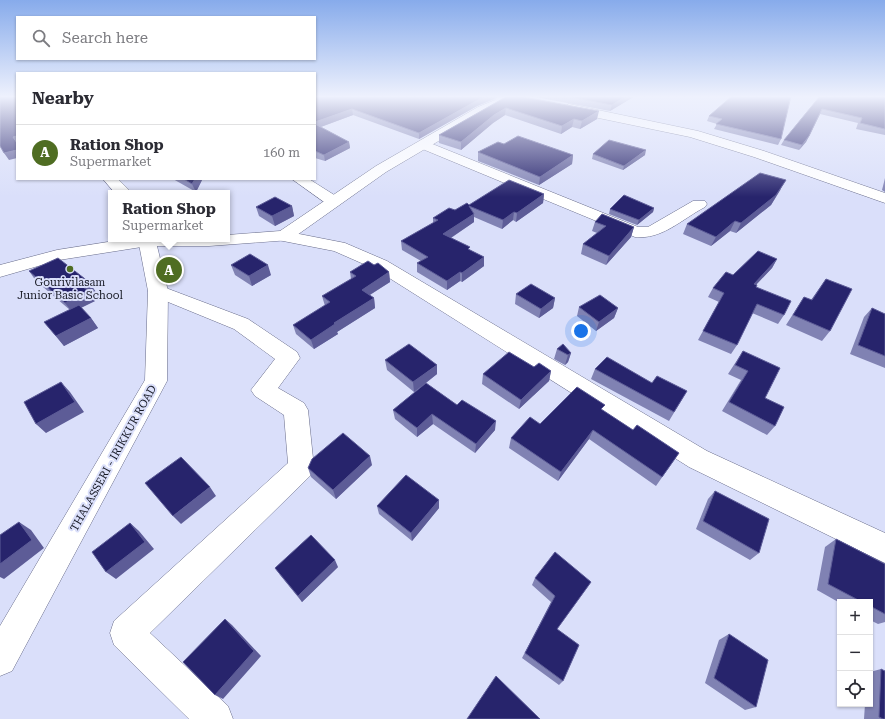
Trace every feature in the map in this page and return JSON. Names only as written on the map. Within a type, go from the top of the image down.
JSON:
[{"type":"street","points":[[284,236],[332,201],[381,169],[449,130]]},
{"type":"street","points":[[671,130],[693,134],[759,154],[885,198]]},
{"type":"street","points":[[425,144],[635,232],[648,233],[656,230],[679,214],[699,204]]},
{"type":"street","points":[[111,180],[121,190]]},
{"type":"street","points":[[300,180],[332,201]]},
{"type":"street","points":[[230,240],[284,236],[339,247],[381,265],[698,459],[885,548]]},
{"type":"street","points":[[0,271],[57,254],[135,242]]},
{"type":"street","name":"THALASSERI - IRIKKUR ROAD","points":[[0,659],[156,381],[158,291],[148,242]]},
{"type":"street","points":[[158,291],[241,324],[289,358],[263,390],[296,410],[301,468],[126,632],[215,719]]},
{"type":"building","points":[[0,130],[16,130],[16,136],[13,137],[16,142],[16,150],[4,153],[0,146]]},
{"type":"building","points":[[316,130],[325,130],[349,142],[324,155],[316,151]]},
{"type":"building","points":[[409,130],[425,130],[419,133]]},
{"type":"building","points":[[449,130],[476,130],[461,142],[439,135]]},
{"type":"building","points":[[740,130],[783,130],[781,139]]},
{"type":"building","points":[[793,130],[812,130],[802,145],[784,140]]},
{"type":"building","points":[[518,136],[573,155],[540,177],[478,152],[498,142],[504,144]]},
{"type":"building","points":[[609,140],[646,150],[624,166],[593,154]]},
{"type":"building","points":[[760,173],[786,180],[776,195],[741,223],[735,221],[716,237],[687,224]]},
{"type":"building","points":[[186,180],[194,180],[192,184]]},
{"type":"building","points":[[509,180],[544,194],[517,213],[514,212],[503,220],[469,206],[474,214],[443,234],[470,247],[468,249],[484,257],[462,273],[460,272],[447,281],[417,263],[428,257],[401,241],[438,220],[433,218],[449,208],[455,210],[467,203],[469,205]]},
{"type":"building","points":[[624,195],[654,208],[639,220],[610,209]]},
{"type":"building","points":[[275,197],[292,206],[272,216],[256,207]]},
{"type":"building","points":[[602,214],[634,227],[609,256],[583,244],[606,226],[595,222]]},
{"type":"building","points":[[758,251],[777,259],[754,284],[757,285],[756,287],[791,301],[784,315],[757,304],[737,345],[703,331],[724,293],[713,288],[726,272],[733,275]]},
{"type":"building","points":[[250,254],[268,265],[249,276],[231,265]]},
{"type":"building","points":[[58,258],[89,282],[82,286],[88,291],[65,303],[29,271]]},
{"type":"building","points":[[368,261],[374,265],[378,263],[389,272],[362,290],[374,298],[334,323],[335,324],[311,340],[293,325],[330,302],[322,296],[356,276],[350,272]]},
{"type":"building","points":[[826,279],[852,289],[830,331],[793,315],[804,297],[812,300]]},
{"type":"building","points":[[531,284],[555,298],[541,309],[516,294]]},
{"type":"building","points":[[600,295],[618,308],[599,322],[579,307]]},
{"type":"building","points":[[79,305],[91,318],[56,336],[44,322]]},
{"type":"building","points":[[872,308],[885,314],[885,356],[858,345]]},
{"type":"building","points":[[409,344],[437,365],[413,382],[385,360]]},
{"type":"building","points":[[563,344],[571,353],[568,355],[557,349]]},
{"type":"building","points":[[743,351],[780,368],[765,398],[784,407],[775,426],[729,402],[748,371],[735,365]]},
{"type":"building","points":[[509,352],[534,367],[539,363],[551,371],[521,400],[483,374]]},
{"type":"building","points":[[607,357],[652,383],[657,376],[687,391],[674,412],[595,369]]},
{"type":"building","points":[[61,382],[75,402],[36,424],[24,402]]},
{"type":"building","points":[[426,383],[457,405],[462,400],[496,421],[476,444],[432,414],[417,428],[393,410]]},
{"type":"building","points":[[577,387],[605,405],[601,409],[633,430],[637,425],[679,453],[662,477],[593,430],[561,472],[511,438],[530,417],[540,424]]},
{"type":"building","points":[[343,433],[370,456],[333,490],[308,468],[312,459]]},
{"type":"building","points":[[181,457],[210,487],[173,516],[145,483]]},
{"type":"building","points":[[406,475],[439,500],[411,533],[377,506]]},
{"type":"building","points":[[715,491],[769,519],[759,553],[703,521]]},
{"type":"building","points":[[19,522],[32,540],[0,564],[0,535]]},
{"type":"building","points":[[130,523],[145,542],[106,572],[92,552]]},
{"type":"building","points":[[311,535],[335,560],[298,596],[275,568]]},
{"type":"building","points":[[836,539],[885,564],[885,614],[873,608],[873,599],[856,599],[828,584]]},
{"type":"building","points":[[555,552],[591,582],[557,629],[579,645],[563,681],[525,653],[555,596],[535,578]]},
{"type":"building","points":[[225,619],[254,651],[215,695],[183,662]]},
{"type":"building","points":[[729,634],[768,660],[756,707],[714,678]]},
{"type":"building","points":[[881,669],[885,671],[885,719],[879,717]]},
{"type":"building","points":[[496,676],[540,719],[467,719]]},
{"type":"place","name":"Gourivilasam Junior Basic School","points":[[70,269]]},
{"type":"place","name":"Ration Shop","points":[[169,270]]}]
